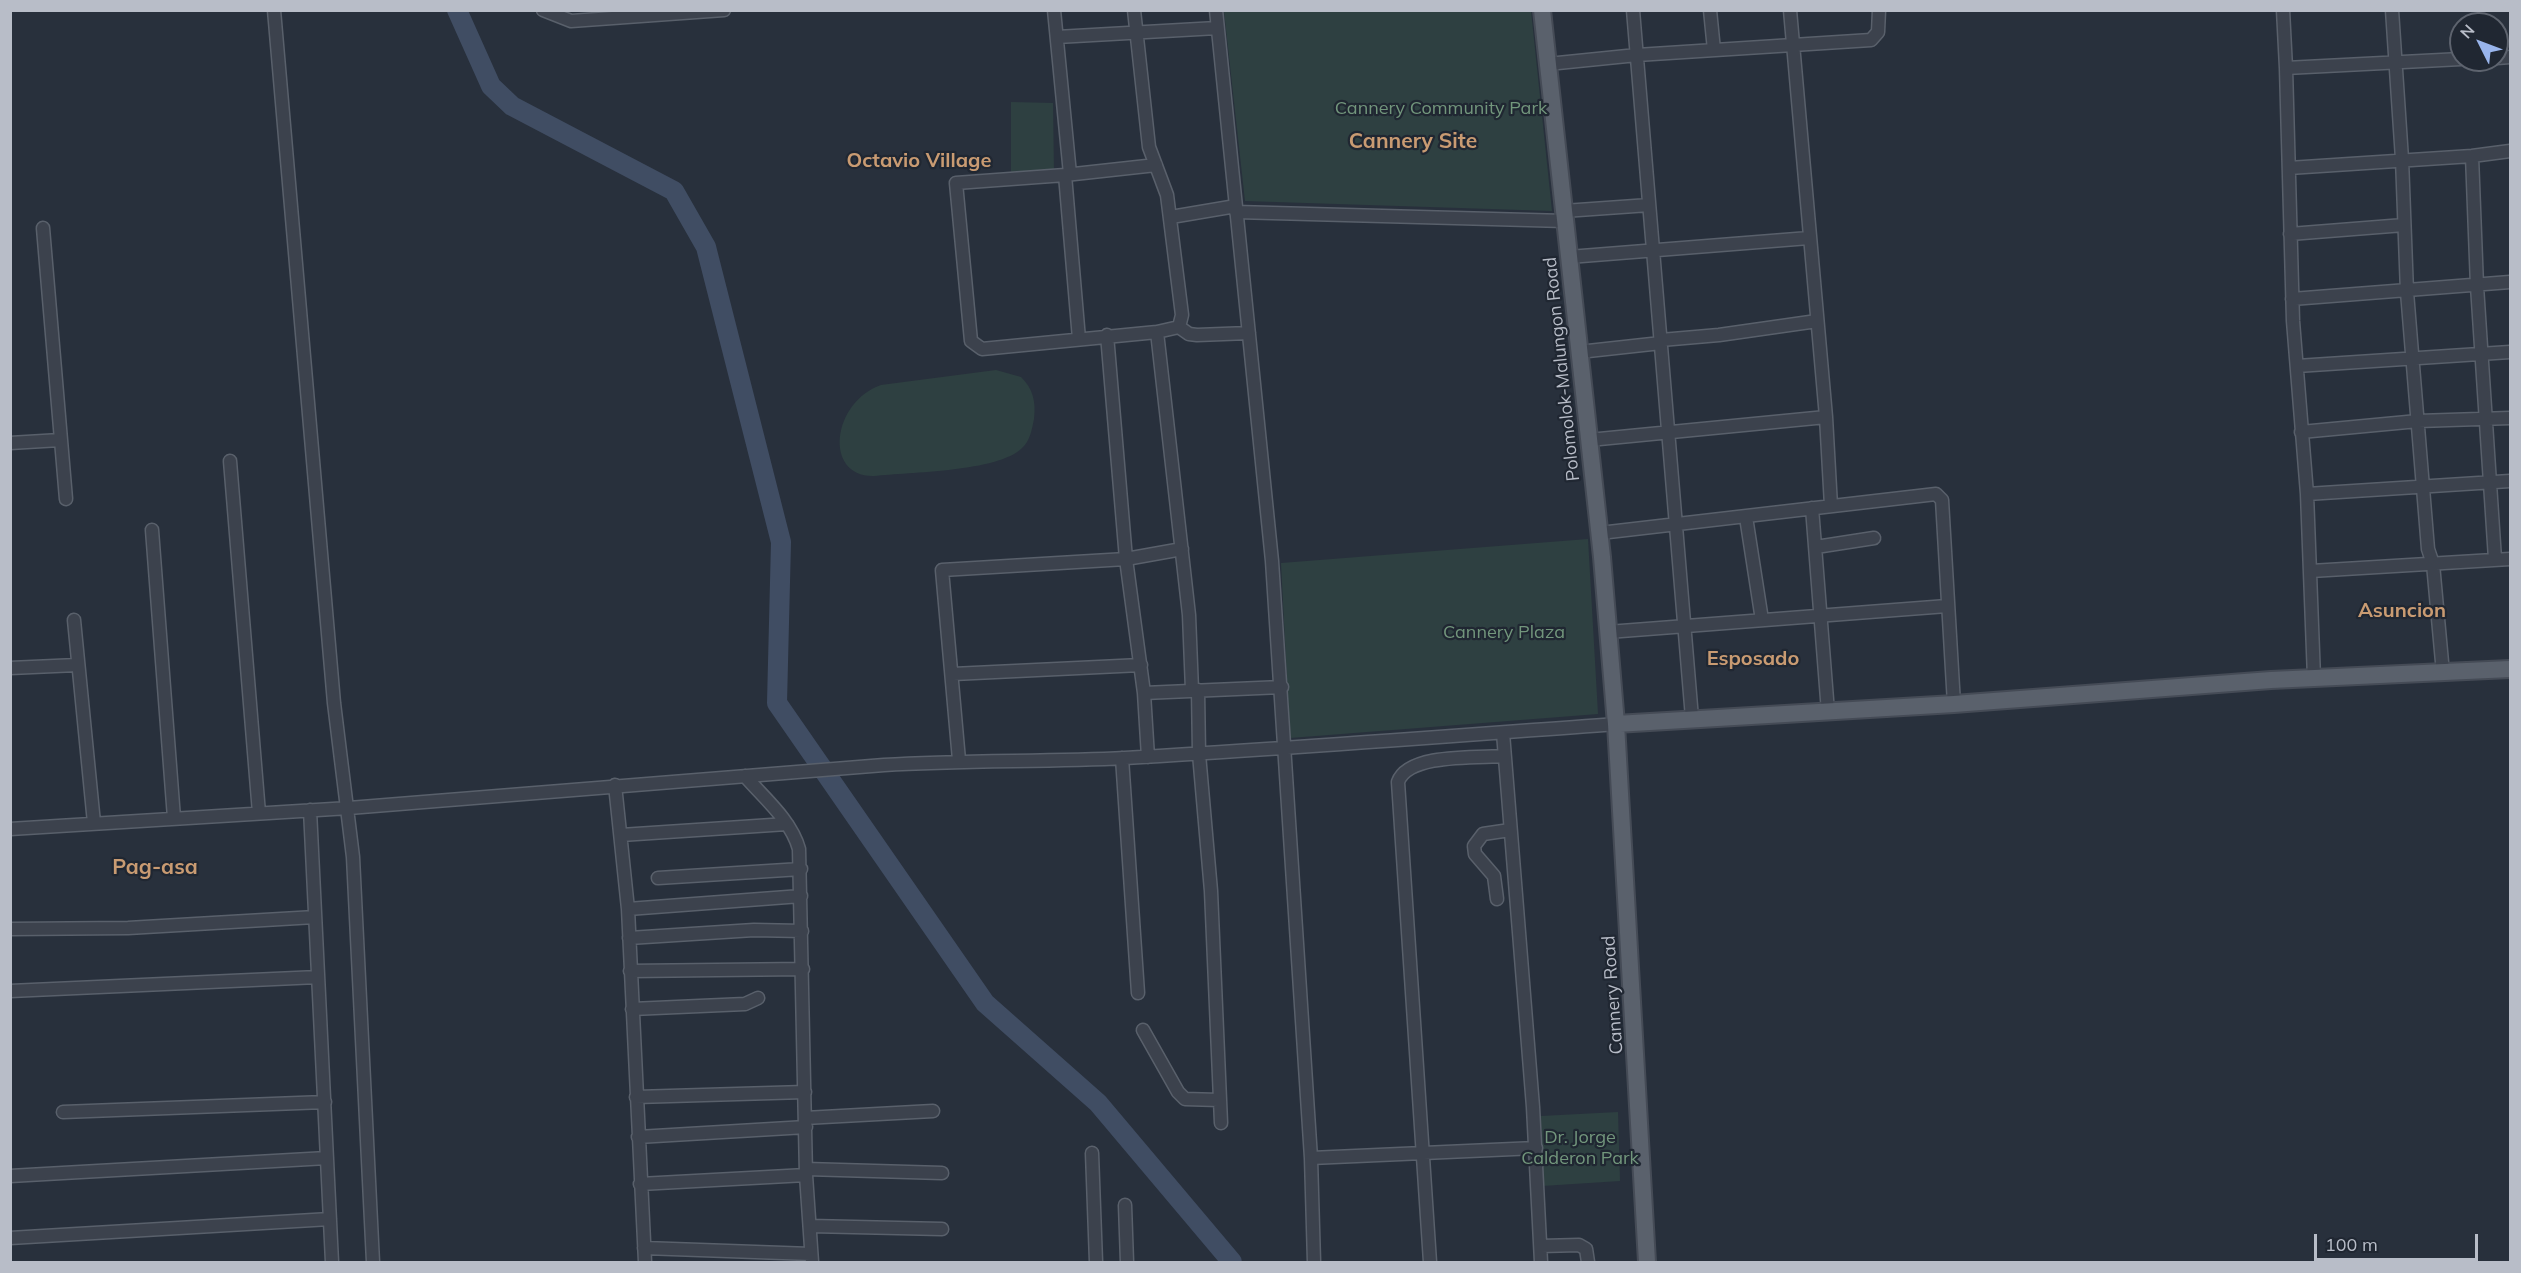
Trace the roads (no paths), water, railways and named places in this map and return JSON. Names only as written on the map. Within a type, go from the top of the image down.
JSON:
[{"type":"main road","name":"Polomolok-Malungon Road","points":[[1542,10],[1600,532],[1616,724]]},
{"type":"main road","points":[[1616,724],[1954,704],[2314,678],[2511,669]]},
{"type":"main road","name":"Cannery Road","points":[[1616,724],[1647,1263]]},
{"type":"street","points":[[274,10],[332,680],[340,763],[349,808],[373,1263]]},
{"type":"street","points":[[543,10],[571,21],[724,10]]},
{"type":"street","points":[[1054,10],[1079,339]]},
{"type":"street","points":[[1134,10],[1149,147],[1167,195],[1171,217],[1182,315],[1179,327]]},
{"type":"street","points":[[1216,10],[1272,561],[1282,687],[1311,1158],[1314,1263]]},
{"type":"street","points":[[1633,10],[1652,250],[1670,432],[1675,525],[1692,718]]},
{"type":"street","points":[[1710,10],[1714,50]]},
{"type":"street","points":[[1790,10],[1826,417],[1831,506]]},
{"type":"street","points":[[1548,64],[1637,55],[1795,47],[1871,40],[1878,32],[1879,10]]},
{"type":"street","points":[[2283,10],[2292,299],[2307,494],[2314,678]]},
{"type":"street","points":[[2392,10],[2393,62],[2402,159],[2412,359],[2425,486],[2428,549],[2433,564],[2443,673]]},
{"type":"street","points":[[1057,37],[1217,28]]},
{"type":"street","points":[[2286,68],[2449,60]]},
{"type":"street","points":[[2289,168],[2472,156],[2511,151]]},
{"type":"street","points":[[2472,156],[2477,286],[2495,559]]},
{"type":"street","points":[[1156,165],[1068,175],[956,183],[973,344],[982,349],[1107,335],[1157,332],[1179,327],[1189,334],[1197,335],[1249,333]]},
{"type":"street","points":[[1171,217],[1236,209],[1564,216],[1649,205]]},
{"type":"street","points":[[2290,234],[2404,225]]},
{"type":"street","points":[[44,228],[66,499]]},
{"type":"street","points":[[1569,257],[1809,238]]},
{"type":"street","points":[[2292,299],[2407,292],[2511,282]]},
{"type":"street","points":[[1579,352],[1817,321]]},
{"type":"street","points":[[1157,332],[1189,615],[1211,891],[1221,1123]]},
{"type":"street","points":[[1107,335],[1126,559],[1141,665],[1148,757]]},
{"type":"street","points":[[2297,366],[2511,352]]},
{"type":"street","points":[[1588,440],[1826,417]]},
{"type":"street","points":[[2301,432],[2418,421],[2511,418]]},
{"type":"street","points":[[10,443],[60,440]]},
{"type":"street","points":[[230,461],[258,813]]},
{"type":"street","points":[[2307,494],[2511,481]]},
{"type":"street","points":[[1600,532],[1746,517],[1932,493],[1939,496],[1942,500],[1954,704]]},
{"type":"street","points":[[1812,508],[1828,712]]},
{"type":"street","points":[[1746,517],[1762,620]]},
{"type":"street","points":[[152,530],[174,818]]},
{"type":"street","points":[[1816,547],[1874,538]]},
{"type":"street","points":[[960,760],[942,570],[1126,559],[1182,549]]},
{"type":"street","points":[[2311,571],[2511,558]]},
{"type":"street","points":[[1608,632],[1947,606]]},
{"type":"street","points":[[74,620],[77,665],[88,743],[94,823]]},
{"type":"street","points":[[10,668],[77,665]]},
{"type":"street","points":[[953,674],[1141,665]]},
{"type":"street","points":[[1144,693],[1282,687]]},
{"type":"street","points":[[11,828],[349,808],[615,785],[960,760],[1148,757],[1616,724]]},
{"type":"street","points":[[1503,733],[1536,1148],[1541,1263]]},
{"type":"street","points":[[1430,1263],[1398,782],[1406,770],[1427,761],[1504,756]]},
{"type":"street","points":[[1122,758],[1138,993]]},
{"type":"street","points":[[644,1248],[811,1258],[806,1172],[801,869],[796,837],[745,776]]},
{"type":"street","points":[[615,785],[628,909],[645,1263]]},
{"type":"street","points":[[310,810],[332,1263]]},
{"type":"street","points":[[621,835],[787,824]]},
{"type":"street","points":[[1497,899],[1494,876],[1475,854],[1474,846],[1483,834],[1510,830]]},
{"type":"street","points":[[658,878],[801,869]]},
{"type":"street","points":[[628,909],[801,896]]},
{"type":"street","points":[[10,929],[128,928],[315,917]]},
{"type":"street","points":[[629,938],[754,930],[802,931]]},
{"type":"street","points":[[630,971],[803,969]]},
{"type":"street","points":[[10,991],[318,977]]},
{"type":"street","points":[[632,1009],[744,1004],[758,999]]},
{"type":"street","points":[[1143,1030],[1178,1092],[1185,1099],[1220,1100]]},
{"type":"street","points":[[636,1097],[805,1092]]},
{"type":"street","points":[[63,1112],[325,1102]]},
{"type":"street","points":[[638,1137],[933,1111]]},
{"type":"street","points":[[1311,1158],[1536,1148]]},
{"type":"street","points":[[1092,1153],[1096,1263]]},
{"type":"street","points":[[10,1176],[327,1158]]},
{"type":"street","points":[[640,1184],[806,1172],[942,1173]]},
{"type":"street","points":[[1125,1205],[1126,1263]]},
{"type":"street","points":[[10,1238],[330,1219]]},
{"type":"street","points":[[810,1227],[942,1229]]},
{"type":"street","points":[[1541,1246],[1579,1245],[1586,1249],[1588,1263]]},
{"type":"waterway","points":[[457,10],[491,86],[512,106],[674,191],[706,247],[781,542],[777,703],[985,1003],[1098,1103],[1232,1262]]},
{"type":"district","name":"Cannery Site","points":[[1413,142]]},
{"type":"district","name":"Octavio Village","points":[[919,161]]},
{"type":"district","name":"Asuncion","points":[[2402,611]]},
{"type":"district","name":"Esposado","points":[[1753,659]]},
{"type":"district","name":"Pag-asa","points":[[155,868]]},
{"type":"park label","name":"Cannery Community Park","points":[[1441,109]]},
{"type":"park label","name":"Cannery Plaza","points":[[1504,633]]},
{"type":"park label","name":"Dr. Jorge Calderon Park","points":[[1580,1148]]}]
